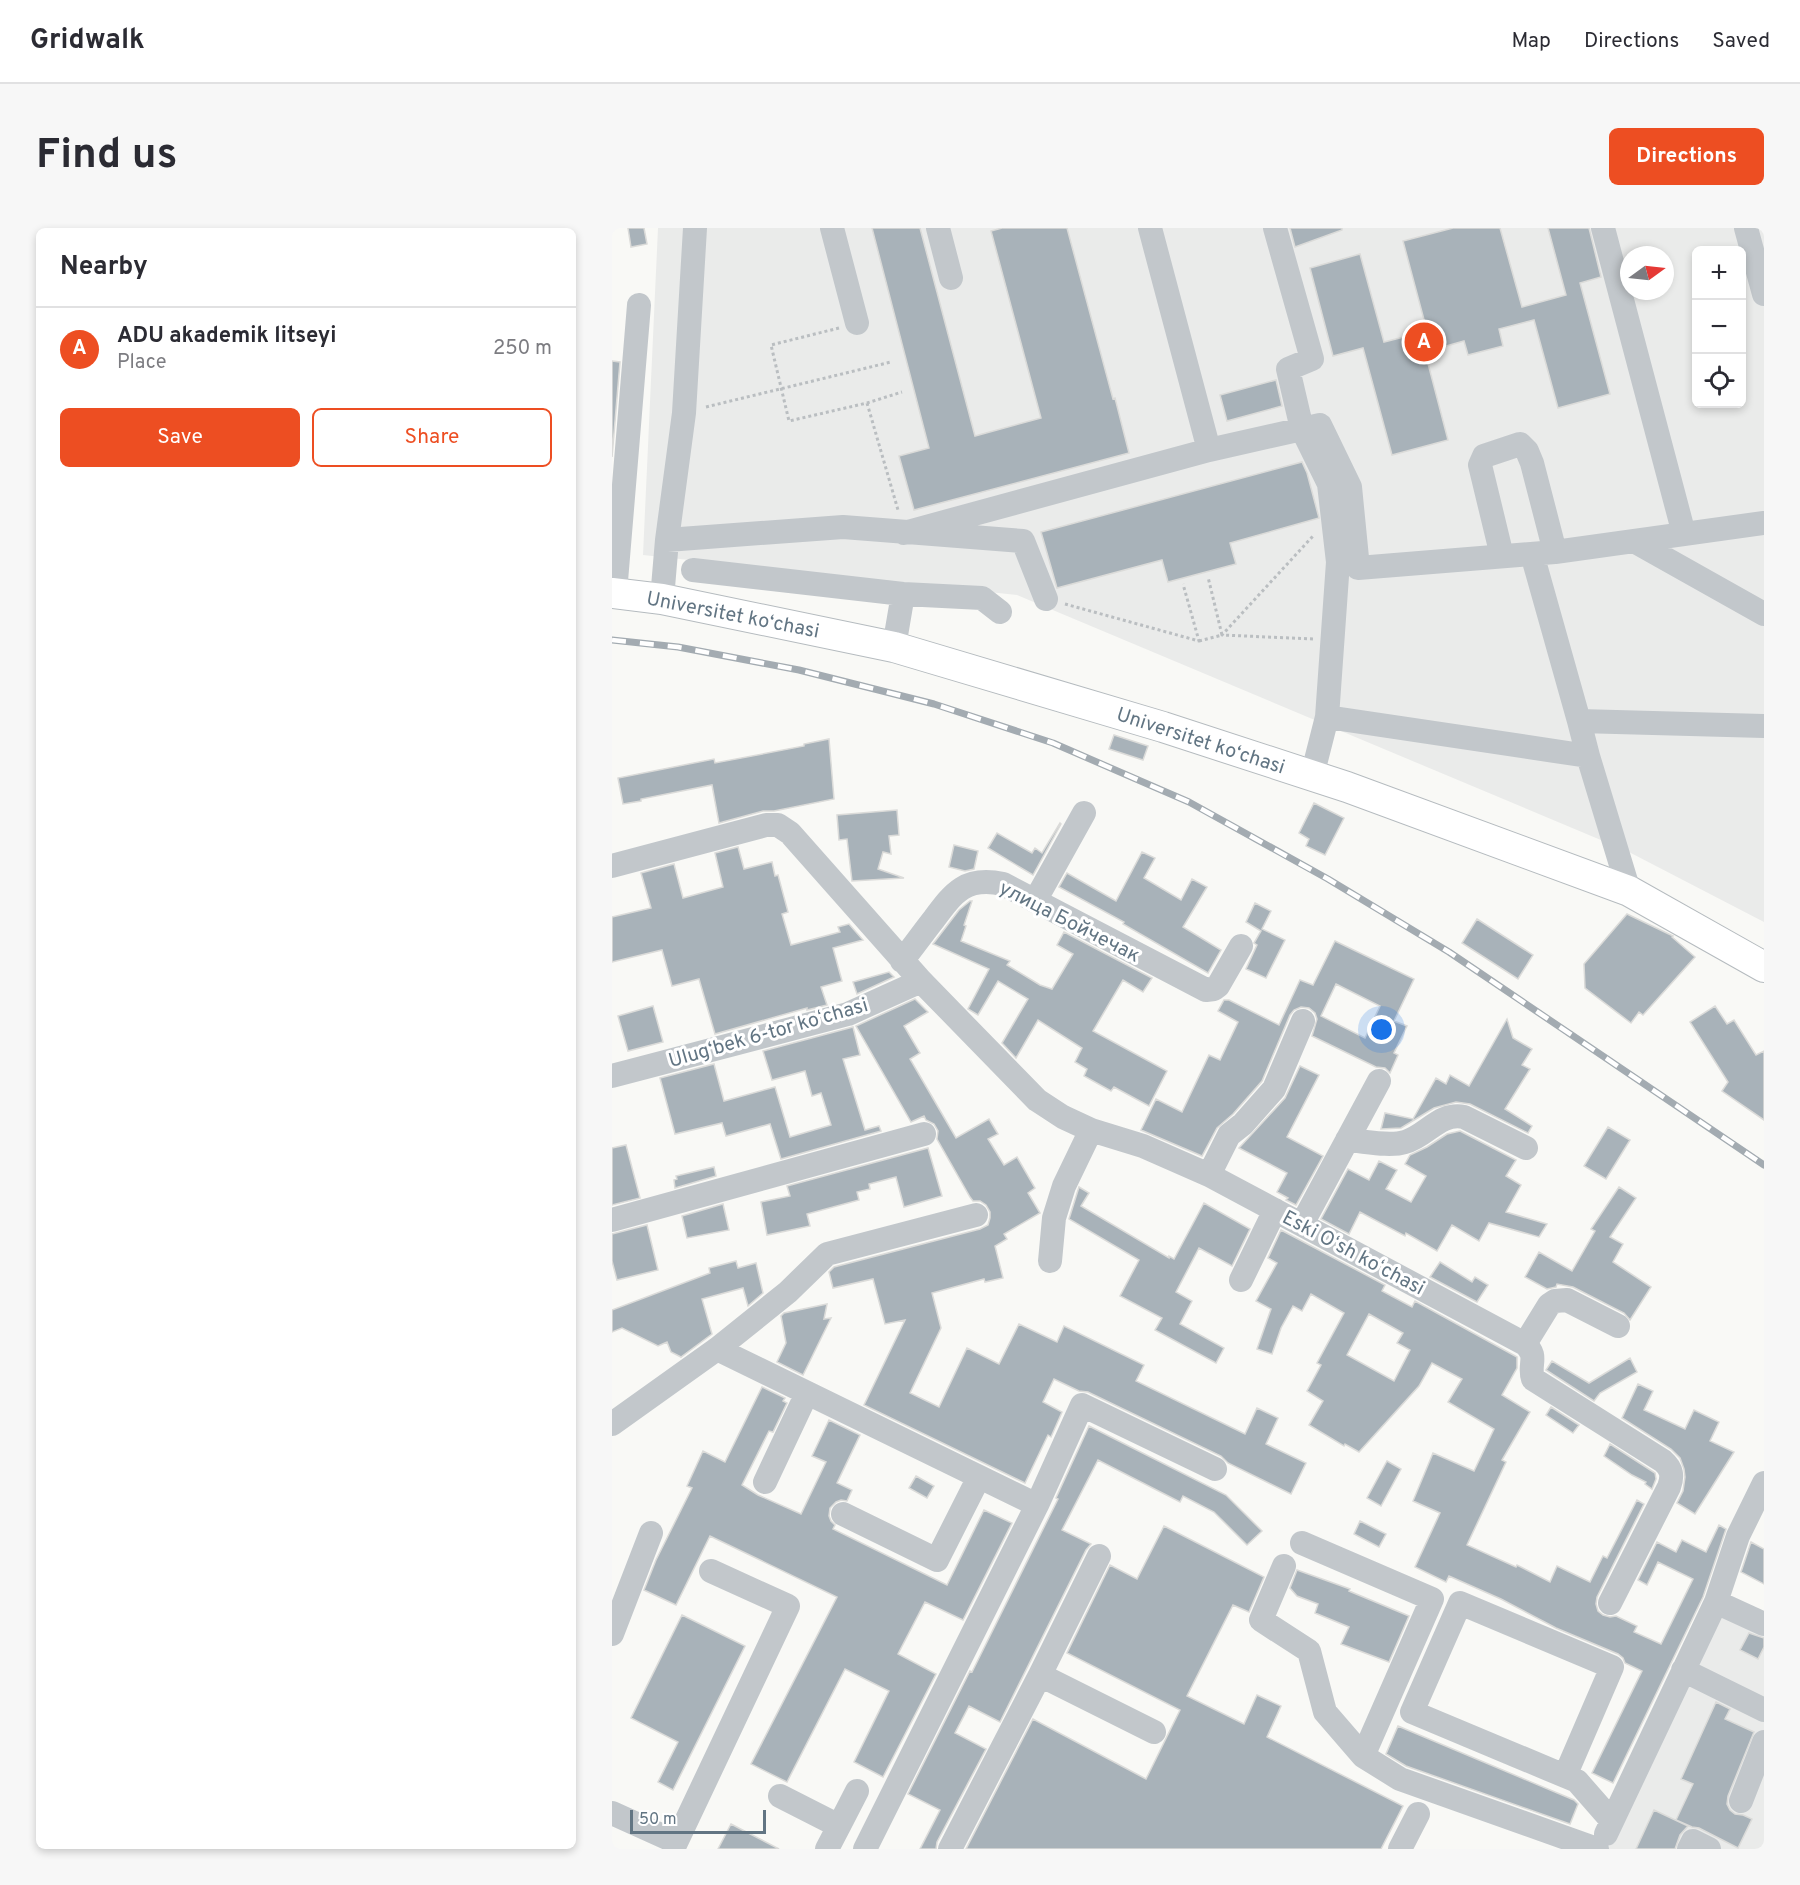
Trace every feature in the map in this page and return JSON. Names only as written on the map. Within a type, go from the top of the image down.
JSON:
[{"type":"main road","name":"Universitet kо‘chasi","points":[[614,593],[662,598],[894,647],[1163,727],[1347,787],[1629,891],[1764,967]]},
{"type":"street","points":[[662,598],[667,540],[684,413],[695,228]]},
{"type":"street","points":[[832,228],[857,323]]},
{"type":"street","points":[[938,228],[951,278]]},
{"type":"street","points":[[1150,228],[1209,450]]},
{"type":"street","points":[[1275,228],[1312,359],[1288,369],[1302,429],[1329,484],[1338,562],[1327,717],[1312,776]]},
{"type":"street","points":[[1603,228],[1684,534]]},
{"type":"street","points":[[1746,228],[1764,294]]},
{"type":"street","points":[[614,593],[639,305]]},
{"type":"street","points":[[904,533],[1209,450],[1320,425],[1350,487],[1358,568],[1544,553],[1764,523]]},
{"type":"street","points":[[1502,556],[1480,465],[1484,456],[1520,444],[1527,451],[1532,464],[1544,553],[1579,721],[1629,891]]},
{"type":"street","points":[[667,540],[843,527],[1023,541],[1046,599]]},
{"type":"street","points":[[1634,541],[1764,614]]},
{"type":"street","points":[[693,570],[903,594],[982,598],[1000,612]]},
{"type":"street","points":[[894,647],[903,594]]},
{"type":"street","points":[[1327,717],[1588,756]]},
{"type":"street","points":[[1579,721],[1764,726]]},
{"type":"street","points":[[1035,901],[1084,813]]},
{"type":"street","name":"Eski Oʻsh koʻchasi","points":[[612,866],[766,825],[778,825],[790,833],[921,981],[1037,1100],[1063,1117],[1091,1130],[1143,1146],[1209,1175],[1525,1344]]},
{"type":"street","name":"улица Бойчечак","points":[[902,960],[951,896],[964,887],[984,881],[1003,884],[1206,990],[1218,986],[1241,946]]},
{"type":"street","name":"Ulug‘bek 6-tor koʻchasi","points":[[612,1076],[848,1014],[921,981]]},
{"type":"street","points":[[1209,1175],[1229,1135],[1243,1124],[1274,1089],[1303,1021]]},
{"type":"street","points":[[1302,1224],[1379,1081]]},
{"type":"street","points":[[1347,1140],[1398,1144],[1419,1137],[1440,1120],[1456,1116],[1464,1117],[1526,1148]]},
{"type":"street","points":[[1050,1261],[1054,1218],[1064,1186],[1091,1130]]},
{"type":"street","points":[[612,1220],[924,1134]]},
{"type":"street","points":[[1241,1280],[1275,1210]]},
{"type":"street","points":[[612,1424],[717,1349],[788,1292],[827,1254],[976,1215]]},
{"type":"street","points":[[1610,1603],[1669,1487],[1670,1467],[1533,1379],[1531,1372],[1533,1354],[1525,1344],[1549,1305],[1555,1301],[1567,1300],[1618,1326]]},
{"type":"street","points":[[717,1349],[1037,1505]]},
{"type":"street","points":[[765,1482],[807,1393]]},
{"type":"street","points":[[865,1849],[1037,1505],[1082,1406],[1215,1469]]},
{"type":"street","points":[[843,1514],[937,1560],[979,1477]]},
{"type":"street","points":[[1284,1566],[1261,1620],[1309,1651],[1325,1712],[1363,1756],[1400,1779],[1598,1849],[1716,1602],[1738,1536],[1764,1484]]},
{"type":"street","points":[[612,1634],[651,1533]]},
{"type":"street","points":[[1302,1543],[1432,1599],[1363,1756]]},
{"type":"street","points":[[950,1849],[1099,1556]]},
{"type":"street","points":[[612,1813],[674,1845],[788,1606],[711,1571]]},
{"type":"street","points":[[1716,1602],[1764,1623]]},
{"type":"street","points":[[1565,1776],[1612,1667],[1460,1603],[1413,1712],[1565,1776],[1577,1781],[1612,1821]]},
{"type":"street","points":[[1683,1670],[1764,1710]]},
{"type":"street","points":[[1040,1675],[1154,1732]]},
{"type":"street","points":[[1741,1801],[1764,1742]]},
{"type":"street","points":[[827,1849],[856,1791]]},
{"type":"street","points":[[780,1796],[839,1826]]},
{"type":"street","points":[[1400,1849],[1418,1814]]},
{"type":"street","points":[[1689,1849],[1693,1841],[1709,1849]]},
{"type":"path","points":[[857,323],[771,345],[789,421],[902,392]]},
{"type":"path","points":[[684,413],[891,362]]},
{"type":"path","points":[[867,402],[904,533]]},
{"type":"path","points":[[1222,635],[1314,535]]},
{"type":"path","points":[[1208,577],[1222,635]]},
{"type":"path","points":[[1183,584],[1199,641]]},
{"type":"path","points":[[1046,599],[1199,641],[1222,635],[1321,639]]},
{"type":"shaded area","points":[[658,228],[1764,228],[1764,922],[1627,851],[1017,595],[643,555]]},
{"type":"shaded area","points":[[1721,1609],[1764,1629],[1764,1849],[1608,1849]]},
{"type":"building","points":[[628,228],[644,228],[647,244],[631,247]]},
{"type":"building","points":[[872,228],[920,228],[975,436],[1041,418],[991,231],[1002,228],[1067,228],[1129,453],[914,510],[899,456],[929,448]]},
{"type":"building","points":[[1290,228],[1342,228],[1342,230],[1295,247]]},
{"type":"building","points":[[1453,228],[1500,228],[1522,307],[1566,295],[1548,228],[1589,228],[1601,277],[1580,283],[1610,394],[1558,408],[1534,320],[1499,329],[1503,346],[1468,355],[1464,341],[1425,352],[1448,440],[1392,455],[1363,348],[1333,356],[1310,268],[1360,254],[1384,342],[1427,331],[1403,241]]},
{"type":"building","points":[[612,361],[620,362],[612,457]]},
{"type":"building","points":[[1276,380],[1282,406],[1227,421],[1220,395]]},
{"type":"building","points":[[1302,462],[1319,518],[1230,543],[1236,564],[1168,582],[1162,560],[1057,588],[1041,532]]},
{"type":"building","points":[[1114,735],[1148,746],[1143,760],[1109,749]]},
{"type":"building","points":[[829,739],[834,799],[774,811],[763,811],[719,823],[712,785],[623,804],[618,778],[714,759],[715,763]]},
{"type":"building","points":[[1314,803],[1344,818],[1325,855],[1306,846],[1309,839],[1299,833]]},
{"type":"building","points":[[897,810],[899,835],[889,836],[891,854],[883,852],[878,869],[904,878],[852,881],[847,839],[839,840],[837,815]]},
{"type":"building","points":[[1060,823],[1033,875],[988,848],[997,833],[1032,853],[1035,848],[1042,853]]},
{"type":"building","points":[[954,845],[978,851],[974,869],[965,871],[949,867]]},
{"type":"building","points":[[738,847],[744,869],[772,862],[788,912],[782,914],[791,945],[840,932],[838,927],[849,924],[863,940],[833,948],[842,981],[821,987],[827,1005],[807,1010],[807,1008],[715,1034],[699,979],[672,986],[662,950],[612,962],[612,917],[651,908],[641,873],[674,864],[683,898],[723,887],[715,853]]},
{"type":"building","points":[[1142,852],[1155,858],[1144,878],[1181,900],[1192,879],[1207,887],[1183,927],[1221,950],[1208,973],[1123,924],[1124,922],[1059,887],[1067,873],[1116,901]]},
{"type":"building","points":[[972,901],[961,941],[1010,961],[1007,965],[1040,985],[1052,989],[1073,954],[1057,945],[1064,932],[1152,978],[1143,992],[1123,980],[1093,1031],[1167,1071],[1149,1106],[1114,1087],[1111,1091],[1084,1076],[1087,1069],[1075,1062],[1082,1048],[1038,1020],[1016,1058],[1002,1043],[1028,999],[998,981],[978,1015],[968,1009],[989,969],[933,944],[959,910]]},
{"type":"building","points":[[1255,903],[1271,911],[1262,929],[1285,940],[1266,978],[1246,969],[1257,945],[1254,943],[1261,931],[1246,922]]},
{"type":"building","points":[[1627,914],[1673,936],[1695,957],[1643,1015],[1639,1012],[1631,1023],[1585,988],[1584,964]]},
{"type":"building","points":[[1477,919],[1533,955],[1518,979],[1462,943]]},
{"type":"building","points":[[1335,941],[1414,979],[1394,1021],[1407,1026],[1394,1053],[1398,1055],[1390,1073],[1385,1068],[1376,1067],[1312,1036],[1317,1019],[1315,1013],[1309,1008],[1301,1007],[1290,1015],[1262,1081],[1233,1114],[1217,1128],[1202,1156],[1141,1130],[1156,1099],[1182,1112],[1209,1055],[1220,1060],[1238,1022],[1218,1011],[1224,1000],[1229,1000],[1279,1025],[1300,980],[1313,985]],"holes":[[[1336,984],[1380,1006],[1365,1038],[1321,1016]]]},
{"type":"building","points":[[889,972],[894,977],[857,994],[853,982]]},
{"type":"building","points":[[915,999],[928,1012],[904,1026],[920,1053],[910,1059],[956,1138],[989,1119],[998,1134],[988,1139],[1004,1165],[1017,1157],[1035,1188],[1028,1193],[1040,1213],[1004,1234],[1007,1239],[995,1246],[1003,1278],[985,1282],[984,1279],[932,1293],[941,1328],[910,1393],[939,1407],[967,1348],[999,1364],[1019,1324],[1057,1342],[1064,1326],[1144,1365],[1136,1381],[1245,1434],[1257,1408],[1278,1418],[1266,1444],[1306,1463],[1291,1494],[1228,1463],[1221,1456],[1088,1392],[1079,1391],[1054,1379],[1043,1402],[1062,1412],[1025,1483],[864,1405],[905,1320],[885,1324],[873,1279],[833,1288],[829,1272],[834,1267],[980,1229],[988,1225],[990,1218],[986,1205],[980,1201],[973,1201],[970,1197],[937,1139],[938,1131],[934,1124],[926,1120],[924,1116],[911,1122],[856,1026]]},
{"type":"building","points":[[653,1006],[663,1042],[628,1051],[618,1016]]},
{"type":"building","points":[[1715,1006],[1727,1024],[1734,1020],[1756,1055],[1764,1051],[1764,1120],[1722,1091],[1728,1082],[1690,1022]]},
{"type":"building","points":[[1507,1019],[1513,1038],[1532,1049],[1522,1065],[1530,1069],[1505,1109],[1532,1126],[1528,1133],[1470,1104],[1456,1102],[1434,1108],[1401,1128],[1381,1129],[1385,1113],[1413,1119],[1436,1078],[1446,1084],[1450,1075],[1469,1086]]},
{"type":"building","points":[[853,1027],[860,1055],[843,1059],[865,1130],[879,1126],[881,1131],[781,1159],[770,1124],[726,1136],[722,1123],[675,1134],[660,1078],[714,1064],[724,1101],[775,1087],[790,1137],[831,1125],[821,1093],[812,1096],[805,1071],[772,1080],[763,1051]]},
{"type":"building","points":[[1300,1066],[1319,1075],[1287,1137],[1323,1156],[1296,1205],[1277,1192],[1287,1173],[1239,1148],[1285,1098]]},
{"type":"building","points":[[1608,1127],[1630,1140],[1606,1179],[1584,1166]]},
{"type":"building","points":[[1460,1131],[1516,1160],[1506,1176],[1521,1185],[1506,1212],[1547,1224],[1539,1237],[1489,1223],[1479,1241],[1452,1225],[1437,1251],[1406,1233],[1405,1236],[1360,1212],[1349,1234],[1321,1219],[1348,1169],[1369,1180],[1379,1161],[1397,1170],[1386,1189],[1411,1202],[1426,1176],[1405,1164],[1410,1155],[1447,1134]]},
{"type":"building","points":[[626,1145],[640,1198],[612,1205],[612,1148]]},
{"type":"building","points":[[928,1148],[942,1196],[904,1207],[896,1177],[869,1184],[870,1189],[857,1192],[859,1200],[807,1214],[810,1226],[767,1235],[761,1202],[790,1196],[787,1186]]},
{"type":"building","points":[[714,1167],[716,1176],[675,1188],[676,1176]]},
{"type":"building","points":[[1079,1187],[1089,1193],[1081,1206],[1169,1258],[1169,1256],[1174,1259],[1204,1203],[1250,1229],[1232,1266],[1199,1248],[1176,1292],[1192,1301],[1180,1324],[1224,1348],[1216,1363],[1155,1330],[1162,1318],[1120,1296],[1139,1260],[1069,1219]]},
{"type":"building","points":[[1619,1187],[1636,1198],[1610,1237],[1623,1244],[1613,1262],[1651,1287],[1630,1320],[1624,1313],[1573,1287],[1557,1284],[1556,1287],[1547,1289],[1525,1277],[1539,1252],[1572,1271],[1595,1231],[1591,1229]]},
{"type":"building","points":[[723,1204],[729,1230],[687,1238],[682,1216]]},
{"type":"building","points":[[647,1225],[658,1270],[617,1280],[612,1261],[612,1234]]},
{"type":"building","points":[[1281,1230],[1385,1285],[1382,1291],[1412,1307],[1415,1301],[1517,1357],[1517,1368],[1502,1395],[1530,1412],[1502,1460],[1506,1462],[1467,1545],[1516,1567],[1517,1565],[1550,1582],[1557,1566],[1590,1582],[1603,1556],[1607,1558],[1637,1500],[1644,1504],[1597,1597],[1596,1604],[1598,1611],[1603,1615],[1616,1616],[1637,1626],[1634,1632],[1661,1644],[1693,1579],[1658,1562],[1647,1585],[1638,1580],[1657,1542],[1676,1552],[1682,1540],[1706,1552],[1719,1525],[1726,1529],[1703,1597],[1613,1783],[1592,1773],[1642,1671],[1625,1663],[1618,1654],[1556,1628],[1501,1599],[1449,1576],[1446,1582],[1415,1567],[1440,1513],[1413,1501],[1433,1453],[1474,1471],[1494,1429],[1448,1402],[1462,1379],[1432,1363],[1419,1386],[1359,1452],[1345,1444],[1344,1446],[1309,1425],[1323,1401],[1307,1391],[1321,1365],[1317,1363],[1344,1313],[1311,1294],[1302,1311],[1293,1306],[1281,1328],[1272,1354],[1257,1349],[1271,1309],[1256,1301],[1277,1263],[1268,1258]],"holes":[[[1369,1314],[1403,1333],[1397,1343],[1410,1350],[1394,1381],[1347,1355]]]},
{"type":"building","points":[[736,1261],[738,1268],[756,1263],[763,1293],[748,1306],[743,1288],[702,1299],[712,1334],[681,1357],[671,1352],[667,1342],[658,1346],[622,1328],[612,1332],[612,1310],[710,1273],[709,1268]]},
{"type":"building","points":[[1440,1262],[1472,1282],[1475,1277],[1488,1285],[1477,1302],[1430,1277]]},
{"type":"building","points":[[827,1304],[824,1319],[831,1318],[803,1375],[777,1362],[786,1343],[781,1316],[784,1313]]},
{"type":"building","points":[[1630,1358],[1637,1372],[1600,1393],[1594,1401],[1546,1370],[1552,1361],[1589,1383]]},
{"type":"building","points":[[1638,1384],[1653,1391],[1644,1410],[1685,1429],[1694,1410],[1719,1422],[1710,1441],[1734,1452],[1695,1514],[1677,1503],[1683,1491],[1685,1477],[1680,1458],[1671,1449],[1622,1418]]},
{"type":"building","points":[[762,1387],[785,1398],[783,1401],[787,1403],[773,1432],[769,1431],[742,1485],[758,1495],[801,1514],[826,1462],[812,1456],[829,1420],[860,1435],[837,1483],[852,1490],[847,1501],[836,1502],[830,1508],[829,1516],[835,1525],[833,1529],[947,1585],[984,1510],[1012,1523],[963,1620],[925,1602],[898,1654],[936,1674],[883,1777],[854,1762],[889,1691],[845,1669],[787,1782],[751,1764],[837,1597],[710,1536],[676,1605],[644,1590],[656,1560],[692,1488],[687,1486],[703,1451],[725,1462]]},
{"type":"building","points":[[1551,1407],[1579,1425],[1573,1433],[1546,1415]]},
{"type":"building","points":[[1089,1426],[1226,1495],[1262,1531],[1247,1545],[1214,1512],[1183,1496],[1180,1502],[1098,1460],[1062,1530],[1091,1544],[1000,1722],[969,1706],[955,1733],[986,1749],[937,1842],[936,1849],[920,1849],[940,1810],[908,1794],[1058,1499],[1056,1498]]},
{"type":"building","points":[[1610,1444],[1655,1473],[1656,1479],[1652,1489],[1645,1484],[1646,1482],[1604,1456]]},
{"type":"building","points":[[1387,1461],[1401,1469],[1381,1506],[1367,1498]]},
{"type":"building","points":[[916,1476],[934,1486],[927,1498],[909,1488]]},
{"type":"building","points":[[1360,1521],[1386,1534],[1379,1547],[1354,1534]]},
{"type":"building","points":[[1164,1526],[1264,1577],[1249,1612],[1233,1605],[1187,1696],[1244,1724],[1257,1695],[1281,1706],[1267,1737],[1403,1806],[1381,1849],[966,1849],[1033,1719],[1146,1779],[1180,1710],[1067,1653],[1110,1565],[1137,1579]]},
{"type":"building","points":[[1751,1542],[1764,1549],[1764,1584],[1741,1572]]},
{"type":"building","points":[[1297,1570],[1350,1589],[1349,1591],[1409,1616],[1389,1662],[1341,1644],[1349,1627],[1315,1613],[1318,1604],[1297,1596],[1290,1588]]},
{"type":"building","points":[[682,1615],[745,1646],[673,1790],[658,1782],[678,1742],[631,1718]]},
{"type":"building","points":[[1749,1633],[1764,1638],[1764,1647],[1758,1659],[1740,1650]]},
{"type":"building","points":[[1716,1702],[1730,1709],[1725,1719],[1754,1732],[1728,1796],[1727,1804],[1730,1810],[1735,1814],[1752,1819],[1738,1848],[1699,1828],[1676,1820],[1693,1784],[1681,1779]]},
{"type":"building","points":[[1398,1726],[1574,1800],[1578,1804],[1570,1824],[1406,1766],[1386,1754]]},
{"type":"building","points":[[1654,1810],[1688,1826],[1680,1835],[1675,1849],[1636,1849]]},
{"type":"building","points":[[731,1824],[779,1849],[718,1849]]},
{"type":"railway","points":[[612,640],[678,647],[799,670],[934,704],[1053,743],[1189,802],[1328,879],[1449,952],[1764,1165]]},
{"type":"place","name":"ADU akademik litseyi","points":[[1424,342]]}]
